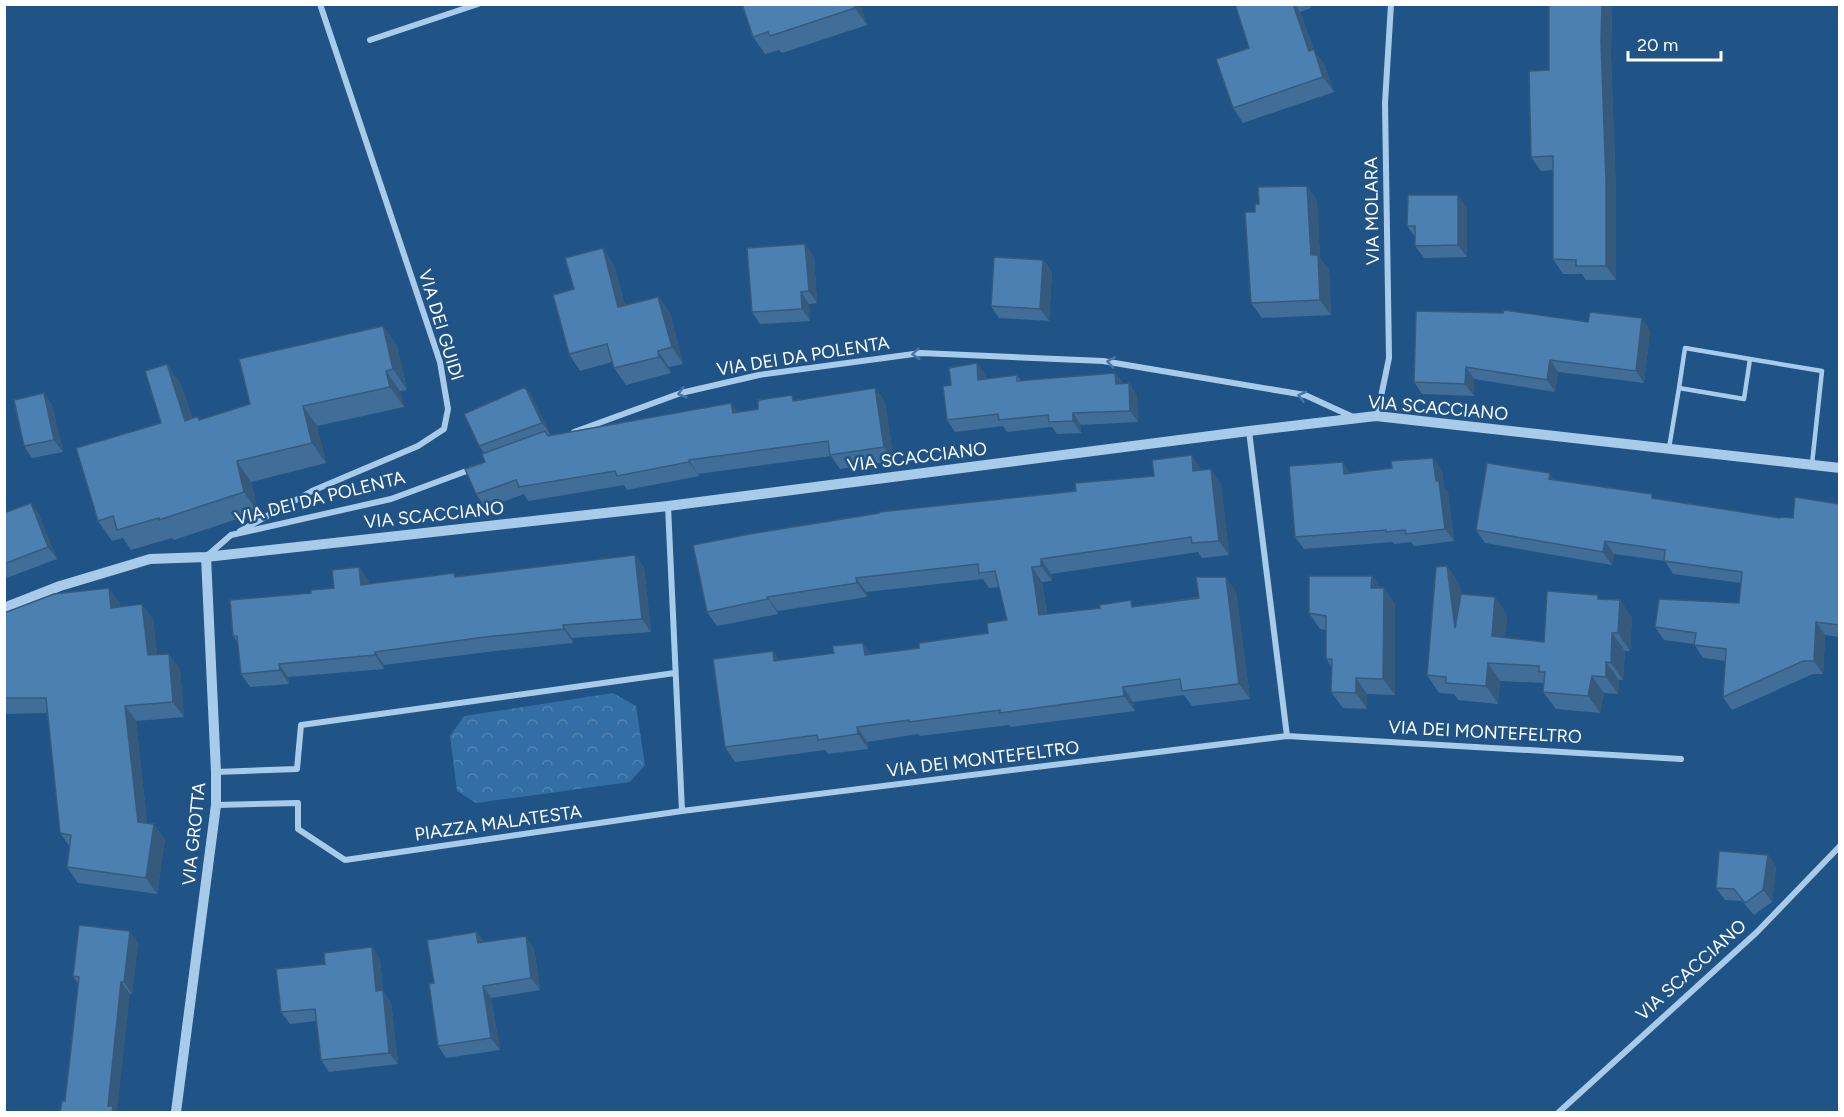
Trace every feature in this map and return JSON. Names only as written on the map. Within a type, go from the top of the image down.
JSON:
[{"type":"street","name":"VIA DEI GUIDI","points":[[231,535],[312,491],[418,446],[444,429],[448,409],[440,362],[320,4]]},
{"type":"street","points":[[370,40],[478,4]]},
{"type":"street","name":"VIA MOLARA","points":[[1377,416],[1389,358],[1385,104],[1391,4]]},
{"type":"street","name":"VIA DEI DA POLENTA","points":[[569,434],[681,393],[748,378],[921,353],[1103,361],[1305,396],[1356,418]]},
{"type":"street","name":"VIA SCACCIANO","points":[[4,608],[60,586],[150,560],[206,557],[668,506],[1377,416],[1839,468]]},
{"type":"street","points":[[1249,431],[1287,736]]},
{"type":"street","name":"VIA DEI DA POLENTA","points":[[206,557],[231,535],[391,499],[480,466]]},
{"type":"street","points":[[668,506],[682,811]]},
{"type":"street","name":"VIA GROTTA","points":[[176,1113],[216,805],[206,557]]},
{"type":"street","points":[[216,772],[297,770],[301,725],[675,673]]},
{"type":"street","name":"VIA DEI MONTEFELTRO","points":[[682,811],[1287,736],[1682,759]]},
{"type":"street","name":"PIAZZA MALATESTA","points":[[216,805],[298,803],[298,829],[345,860],[682,811]]},
{"type":"street","name":"VIA SCACCIANO","points":[[1558,1113],[1757,932],[1839,846]]},
{"type":"lane","points":[[1669,448],[1685,348],[1822,371],[1812,464]]},
{"type":"lane","points":[[1679,388],[1744,399],[1750,358]]},
{"type":"green space","points":[[613,693],[636,706],[645,765],[630,782],[476,803],[457,791],[450,736],[464,716]]},
{"type":"building","points":[[742,4],[854,4],[855,8],[770,36],[768,32],[753,37]]},
{"type":"building","points":[[1235,4],[1293,4],[1309,51],[1314,49],[1323,77],[1233,108],[1216,59],[1249,48]]},
{"type":"building","points":[[1549,4],[1602,4],[1606,266],[1576,266],[1576,260],[1553,259],[1553,156],[1531,157],[1529,71],[1549,70]]},
{"type":"building","points":[[1307,186],[1311,255],[1318,255],[1320,300],[1251,303],[1245,212],[1255,212],[1255,204],[1259,204],[1258,187]]},
{"type":"building","points":[[1408,195],[1458,195],[1458,245],[1415,246],[1415,226],[1407,226]]},
{"type":"building","points":[[805,244],[809,291],[801,292],[802,309],[752,312],[747,248]]},
{"type":"building","points":[[603,248],[618,307],[658,297],[672,347],[658,351],[659,357],[614,368],[607,344],[569,354],[553,295],[574,289],[565,258]]},
{"type":"building","points":[[994,257],[1043,260],[1040,309],[991,306]]},
{"type":"building","points":[[1504,310],[1588,322],[1590,312],[1642,318],[1636,371],[1550,360],[1547,380],[1466,367],[1465,384],[1414,382],[1416,311],[1503,313]]},
{"type":"building","points":[[383,326],[393,369],[386,371],[390,387],[303,406],[312,443],[237,461],[244,492],[159,520],[159,518],[117,530],[113,516],[98,521],[76,448],[161,423],[145,371],[167,364],[185,421],[198,416],[199,420],[250,404],[239,359]]},
{"type":"building","points":[[977,363],[978,380],[1017,375],[1017,381],[1115,373],[1116,384],[1129,383],[1130,411],[1073,413],[1073,421],[1049,422],[1048,415],[999,420],[998,414],[947,420],[943,386],[951,385],[949,368]]},
{"type":"building","points":[[525,387],[542,423],[479,446],[464,414]]},
{"type":"building","points":[[875,388],[884,447],[830,455],[828,441],[689,460],[689,462],[617,476],[615,471],[519,487],[516,480],[476,494],[465,469],[485,462],[482,454],[545,431],[548,436],[731,403],[733,413],[758,409],[758,400],[792,395],[793,401]]},
{"type":"building","points":[[44,393],[54,440],[24,446],[14,400]]},
{"type":"building","points":[[1192,455],[1193,471],[1211,469],[1219,541],[1192,543],[1191,537],[1041,559],[1041,566],[1032,567],[1039,615],[1100,608],[1099,605],[1131,600],[1132,607],[1199,598],[1196,577],[1226,577],[1239,684],[1182,691],[1180,679],[1123,687],[1124,696],[1000,713],[1000,710],[857,727],[858,734],[818,740],[817,735],[725,747],[713,659],[773,651],[774,661],[834,653],[832,646],[863,643],[865,655],[919,648],[919,643],[988,633],[987,623],[1007,620],[995,571],[979,573],[978,564],[856,578],[857,583],[767,597],[768,599],[707,612],[693,545],[879,512],[1076,491],[1075,483],[1154,476],[1152,460]]},
{"type":"building","points":[[1433,458],[1436,481],[1439,481],[1445,529],[1406,534],[1405,530],[1386,532],[1386,530],[1295,537],[1289,466],[1343,462],[1344,474],[1392,468],[1391,461]]},
{"type":"building","points":[[1487,463],[1550,473],[1549,479],[1652,494],[1652,498],[1780,518],[1793,518],[1795,497],[1839,504],[1839,625],[1816,622],[1814,661],[1803,661],[1723,697],[1726,649],[1694,645],[1696,633],[1655,627],[1659,599],[1739,603],[1742,572],[1664,561],[1665,550],[1605,541],[1603,552],[1476,530]]},
{"type":"building","points":[[31,503],[48,547],[4,564],[4,513]]},
{"type":"building","points":[[635,555],[642,619],[563,625],[564,629],[375,652],[375,655],[279,664],[280,670],[241,674],[237,636],[233,636],[230,600],[311,593],[311,590],[334,588],[332,570],[359,567],[361,585],[454,573],[455,577]]},
{"type":"building","points":[[1447,566],[1455,628],[1461,594],[1495,597],[1492,636],[1544,642],[1547,591],[1598,595],[1598,599],[1620,600],[1618,633],[1612,633],[1611,663],[1606,662],[1606,677],[1592,676],[1588,696],[1543,692],[1545,672],[1539,672],[1539,666],[1488,663],[1486,686],[1446,683],[1446,677],[1427,675],[1436,567]]},
{"type":"building","points":[[1309,576],[1372,576],[1371,588],[1384,588],[1383,679],[1356,678],[1356,693],[1331,692],[1332,659],[1326,659],[1326,616],[1309,613]]},
{"type":"building","points":[[109,588],[111,608],[142,604],[148,655],[169,654],[173,702],[125,706],[138,822],[154,824],[146,878],[67,867],[71,835],[60,833],[46,698],[4,698],[4,613],[54,594]]},
{"type":"building","points":[[1719,851],[1768,855],[1763,890],[1745,903],[1734,889],[1716,888]]},
{"type":"building","points":[[79,925],[130,931],[124,982],[121,982],[108,1106],[113,1106],[112,1113],[60,1113],[62,1101],[65,1101],[79,977],[73,976]]},
{"type":"building","points":[[476,932],[478,943],[526,936],[531,978],[483,986],[491,1038],[438,1046],[429,984],[434,983],[427,940]]},
{"type":"building","points":[[372,947],[376,991],[383,990],[389,1053],[321,1060],[315,1009],[281,1012],[276,969],[325,964],[324,953]]}]
